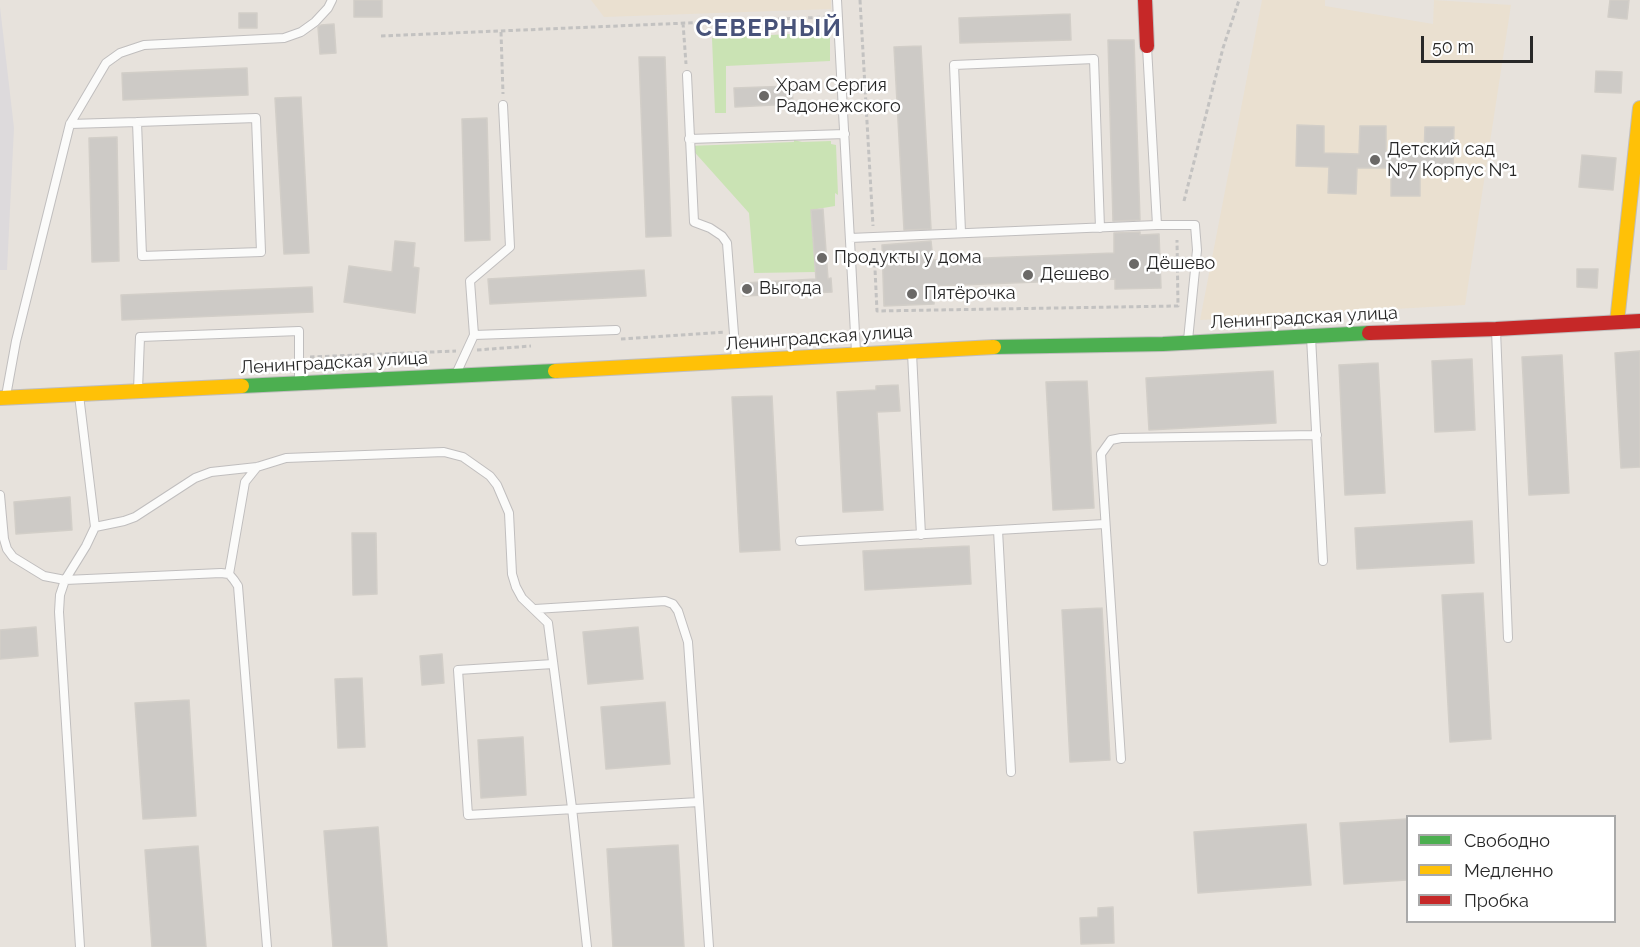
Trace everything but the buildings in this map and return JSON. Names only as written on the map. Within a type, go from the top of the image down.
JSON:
[{"type":"street","points":[[1145,0],[1147,46]]},
{"type":"street","points":[[1617,322],[1640,108]]},
{"type":"street","name":"Ленинградская улица","points":[[3,398],[736,362],[912,350],[1188,342],[1640,321]]},
{"type":"lane","points":[[3,398],[70,124],[106,63],[120,53],[144,45],[284,38],[301,32],[315,22],[332,0]]},
{"type":"lane","points":[[837,0],[856,354]]},
{"type":"lane","points":[[1147,46],[1157,225]]},
{"type":"lane","points":[[961,232],[954,65],[1094,59],[1100,228]]},
{"type":"lane","points":[[687,75],[694,222],[710,228],[722,236],[727,243],[736,362]]},
{"type":"lane","points":[[455,376],[474,335],[470,281],[510,247],[503,105]]},
{"type":"lane","points":[[70,124],[256,118],[261,252],[142,256],[137,122]]},
{"type":"lane","points":[[689,139],[845,134]]},
{"type":"lane","points":[[850,238],[961,232],[1195,225],[1197,250],[1188,342]]},
{"type":"lane","points":[[1496,329],[1508,638]]},
{"type":"lane","points":[[474,335],[616,330]]},
{"type":"lane","points":[[138,392],[140,336],[299,331],[300,382]]},
{"type":"lane","points":[[1311,336],[1323,561]]},
{"type":"lane","points":[[912,350],[921,535]]},
{"type":"lane","points":[[78,394],[95,527],[65,580],[58,612],[80,947]]},
{"type":"lane","points":[[1121,759],[1101,454],[1111,440],[1121,438],[1317,435]]},
{"type":"lane","points":[[95,527],[124,521],[135,516],[195,478],[211,472],[257,467],[286,458],[444,452],[463,457],[490,476],[497,485],[509,513],[512,574],[516,587],[522,597],[548,623],[587,947]]},
{"type":"lane","points":[[229,574],[245,482],[257,467]]},
{"type":"lane","points":[[0,495],[7,549],[13,557],[44,576],[65,580],[221,573],[229,574],[238,586],[267,947]]},
{"type":"lane","points":[[800,542],[1105,524]]},
{"type":"lane","points":[[998,530],[1011,772]]},
{"type":"lane","points":[[535,609],[666,601],[673,604],[683,623],[688,642],[709,947]]},
{"type":"lane","points":[[553,664],[458,670],[468,815],[699,802]]},
{"type":"path","points":[[1184,201],[1223,48],[1239,0]]},
{"type":"path","points":[[381,36],[838,17]]},
{"type":"path","points":[[683,23],[687,75]]},
{"type":"path","points":[[501,31],[503,105]]},
{"type":"shaded area","points":[[591,0],[831,0],[831,9],[604,17]]},
{"type":"shaded area","points":[[1262,0],[1325,0],[1325,6],[1433,24],[1434,0],[1511,5],[1465,305],[1200,320]]},
{"type":"shaded area","points":[[0,7],[14,128],[7,270],[0,270]]},
{"type":"green space","points":[[830,32],[830,61],[726,66],[726,113],[715,113],[712,38]]},
{"type":"green space","points":[[794,140],[831,141],[831,144],[836,145],[838,195],[835,193],[835,206],[811,210],[815,272],[754,273],[749,213],[689,146],[794,142]]},
{"type":"traffic: fast","points":[[994,347],[1163,344],[1369,333]]},
{"type":"traffic: fast","points":[[242,386],[555,371]]},
{"type":"traffic: slow","points":[[1617,322],[1640,108]]},
{"type":"traffic: slow","points":[[555,371],[994,347]]},
{"type":"traffic: slow","points":[[0,398],[242,386]]},
{"type":"traffic: jam","points":[[1145,0],[1147,46]]},
{"type":"traffic: jam","points":[[1369,333],[1640,321]]},
{"type":"place","name":"Храм Сергия Радонежского","points":[[764,96]]},
{"type":"place","name":"Детский сад №7 Корпус №1","points":[[1375,160]]},
{"type":"place","name":"Продукты у дома","points":[[822,258]]},
{"type":"place","name":"Дёшево","points":[[1134,264]]},
{"type":"place","name":"Дешево","points":[[1028,275]]},
{"type":"place","name":"Выгода","points":[[747,289]]},
{"type":"place","name":"Пятёрочка","points":[[912,294]]},
{"type":"district","name":"СЕВЕРНЫЙ","points":[[769,29]]}]
